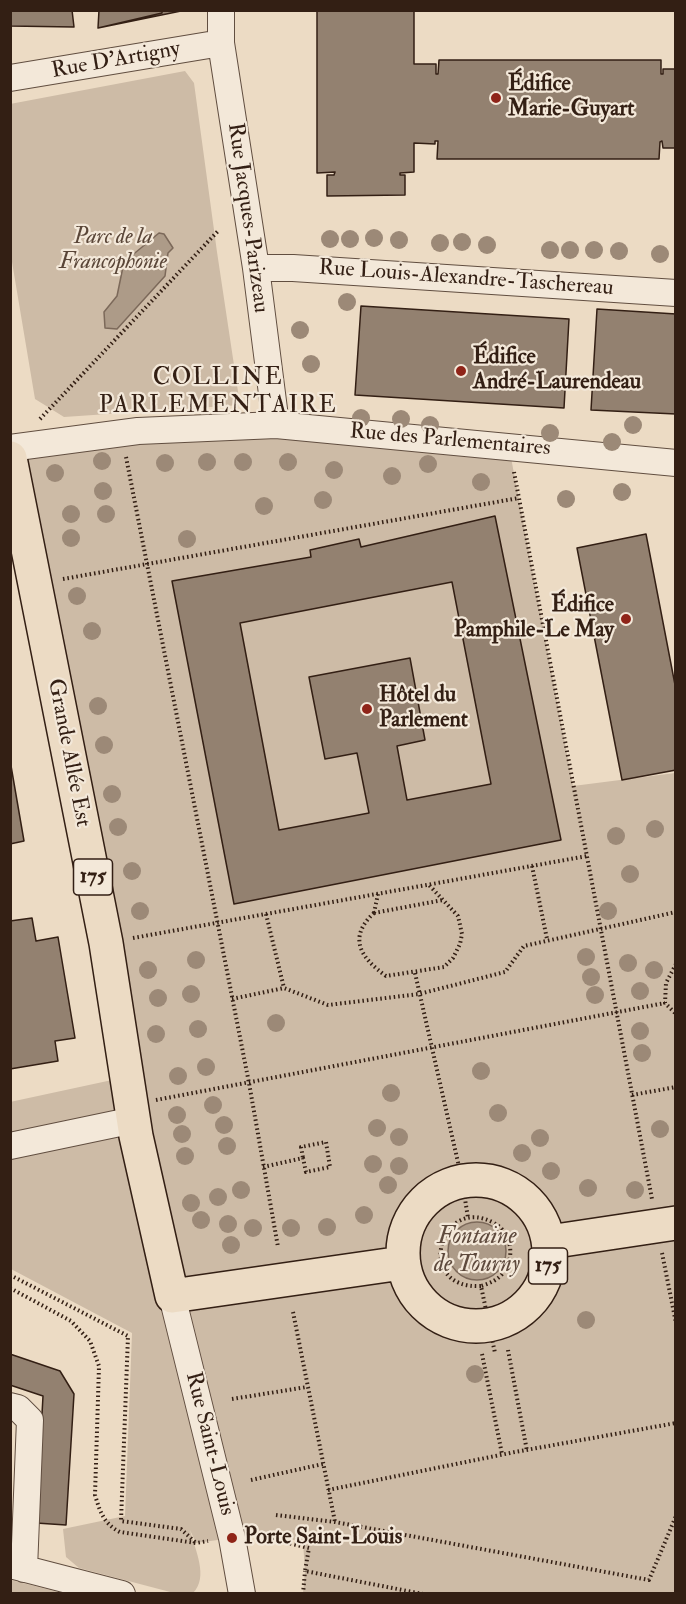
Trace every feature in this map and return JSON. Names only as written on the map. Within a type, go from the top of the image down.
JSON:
[{"type":"main road","name":"Grande Allée Est","points":[[10,458],[106,943],[132,1113],[172,1296]]},
{"type":"main road","name":"175","points":[[462,1180],[486,1180],[497,1183],[528,1200],[542,1220],[549,1242],[549,1263],[543,1284],[531,1302],[516,1315],[494,1346],[471,1327],[447,1321],[425,1308],[410,1287],[402,1263],[403,1241],[410,1219],[423,1201],[441,1188],[462,1180]]},
{"type":"main road","name":"175","points":[[549,1242],[666,1225]]},
{"type":"main road","points":[[172,1296],[402,1263]]},
{"type":"street","name":"Rue Jacques-Parizeau","points":[[221,10],[221,43],[256,268],[276,425]]},
{"type":"street","name":"Rue D'Artigny","points":[[10,78],[221,43]]},
{"type":"street","name":"Rue Louis-Alexandre-Taschereau","points":[[256,268],[293,268],[675,293]]},
{"type":"street","name":"Rue des Parlementaires","points":[[10,448],[138,430],[276,425],[675,463]]},
{"type":"street","points":[[10,1146],[132,1113]]},
{"type":"street","name":"Rue Saint-Louis","points":[[172,1296],[243,1593]]},
{"type":"street","points":[[10,1406],[18,1408],[30,1420],[19,1478],[17,1567],[122,1593]]},
{"type":"path","points":[[33,426],[219,230]]},
{"type":"path","points":[[126,457],[249,1083],[278,1246]]},
{"type":"path","points":[[35,584],[519,498],[632,1095],[666,1225],[675,1323]]},
{"type":"path","points":[[106,943],[587,856]]},
{"type":"path","points":[[532,866],[547,939]]},
{"type":"path","points":[[378,894],[374,912],[363,926],[360,942],[362,952],[370,964],[386,976],[414,973],[444,967],[453,958],[462,934],[458,916],[429,885]]},
{"type":"path","points":[[374,912],[443,900]]},
{"type":"path","points":[[232,999],[284,988],[328,1005],[419,994],[505,972],[524,946],[600,927],[675,912]]},
{"type":"path","points":[[266,914],[284,988]]},
{"type":"path","points":[[675,964],[666,983],[665,1003],[675,1014]]},
{"type":"path","points":[[414,973],[462,1180],[468,1218]]},
{"type":"path","points":[[132,1113],[249,1083],[665,1003]]},
{"type":"path","points":[[632,1095],[675,1088]]},
{"type":"path","points":[[326,1142],[330,1167],[306,1172],[303,1158],[301,1147],[326,1142]]},
{"type":"path","points":[[263,1167],[303,1158]]},
{"type":"path","points":[[468,1218],[478,1218],[497,1224],[509,1240],[511,1251],[506,1270],[499,1278],[481,1286],[473,1287],[459,1282],[449,1275],[440,1262],[441,1243],[447,1232],[456,1223],[468,1218]]},
{"type":"path","points":[[10,1275],[128,1336],[121,1521],[181,1529],[196,1543],[120,1532],[105,1521],[95,1495],[99,1366],[90,1341],[71,1321],[10,1288]]},
{"type":"path","points":[[481,1286],[494,1346],[527,1451]]},
{"type":"path","points":[[292,1312],[334,1522]]},
{"type":"path","points":[[494,1346],[502,1454]]},
{"type":"path","points":[[232,1399],[307,1387]]},
{"type":"path","points":[[328,1490],[502,1454],[675,1423]]},
{"type":"path","points":[[251,1480],[323,1464]]},
{"type":"path","points":[[276,1515],[334,1522],[649,1580],[675,1516]]},
{"type":"path","points":[[257,1535],[309,1548],[303,1593]]},
{"type":"path","points":[[305,1571],[423,1593]]},
{"type":"green space","name":"Parc de la Francophonie","points":[[185,71],[194,83],[240,405],[64,417],[35,399],[11,256],[10,104]]},
{"type":"green space","points":[[276,425],[509,447],[573,786],[675,773],[675,1593],[303,1593],[305,1571],[303,1542],[254,1532],[196,1543],[190,1530],[200,1571],[198,1587],[193,1593],[174,1593],[79,1568],[66,1557],[63,1529],[125,1516],[132,1333],[11,1269],[10,1102],[126,1077],[11,458]]},
{"type":"green space","points":[[11,1580],[62,1593],[11,1593]]},
{"type":"water","points":[[159,233],[164,234],[173,248],[168,253],[165,276],[117,329],[105,328],[104,312],[117,296],[124,262]]},
{"type":"water","name":"Fontaine de Tourny","points":[[471,1222],[483,1222],[498,1230],[506,1245],[506,1257],[498,1272],[483,1280],[471,1280],[456,1272],[448,1257],[448,1245],[456,1230]]},
{"type":"building","points":[[10,10],[72,10],[74,27],[10,26]]},
{"type":"building","points":[[99,10],[162,10],[162,13],[98,28]]},
{"type":"building","points":[[162,10],[181,11],[98,28],[162,13]]},
{"type":"building","name":"Édifice Marie-Guyart","points":[[317,10],[414,10],[414,64],[436,64],[436,74],[438,74],[439,60],[661,60],[661,74],[663,74],[663,69],[676,69],[676,148],[663,148],[662,141],[660,142],[659,159],[437,159],[438,141],[435,141],[435,144],[414,143],[414,172],[400,173],[400,175],[405,175],[405,195],[327,196],[327,175],[334,175],[335,172],[317,173]]},
{"type":"building","name":"Édifice André-Laurendeau","points":[[361,306],[569,319],[564,408],[355,395]]},
{"type":"building","points":[[597,309],[676,314],[676,414],[591,410]]},
{"type":"building","name":"Hôtel du Parlement","points":[[495,516],[561,840],[234,904],[172,581],[311,557],[310,550],[359,539],[361,547]],"holes":[[[452,582],[491,784],[407,800],[397,746],[425,740],[410,658],[309,677],[325,759],[357,753],[369,813],[279,830],[240,623]]]},
{"type":"building","name":"Édifice Pamphile-Le May","points":[[646,534],[676,690],[676,770],[622,780],[577,548]]},
{"type":"building","points":[[10,760],[24,841],[10,844]]},
{"type":"building","points":[[32,918],[36,941],[58,937],[75,1038],[55,1041],[58,1061],[10,1069],[10,921]]},
{"type":"building","points":[[10,1354],[60,1371],[74,1394],[66,1525],[36,1523],[43,1396],[10,1385]]},
{"type":"place","name":"Édifice Marie-Guyart","points":[[496,98]]},
{"type":"place","name":"Édifice André-Laurendeau","points":[[461,371]]},
{"type":"place","name":"Édifice Pamphile-Le May","points":[[626,619]]},
{"type":"place","name":"Hôtel du Parlement","points":[[367,709]]},
{"type":"place","name":"Porte Saint-Louis","points":[[232,1538]]},
{"type":"district","name":"COLLINE PARLEMENTAIRE","points":[[218,393]]}]
